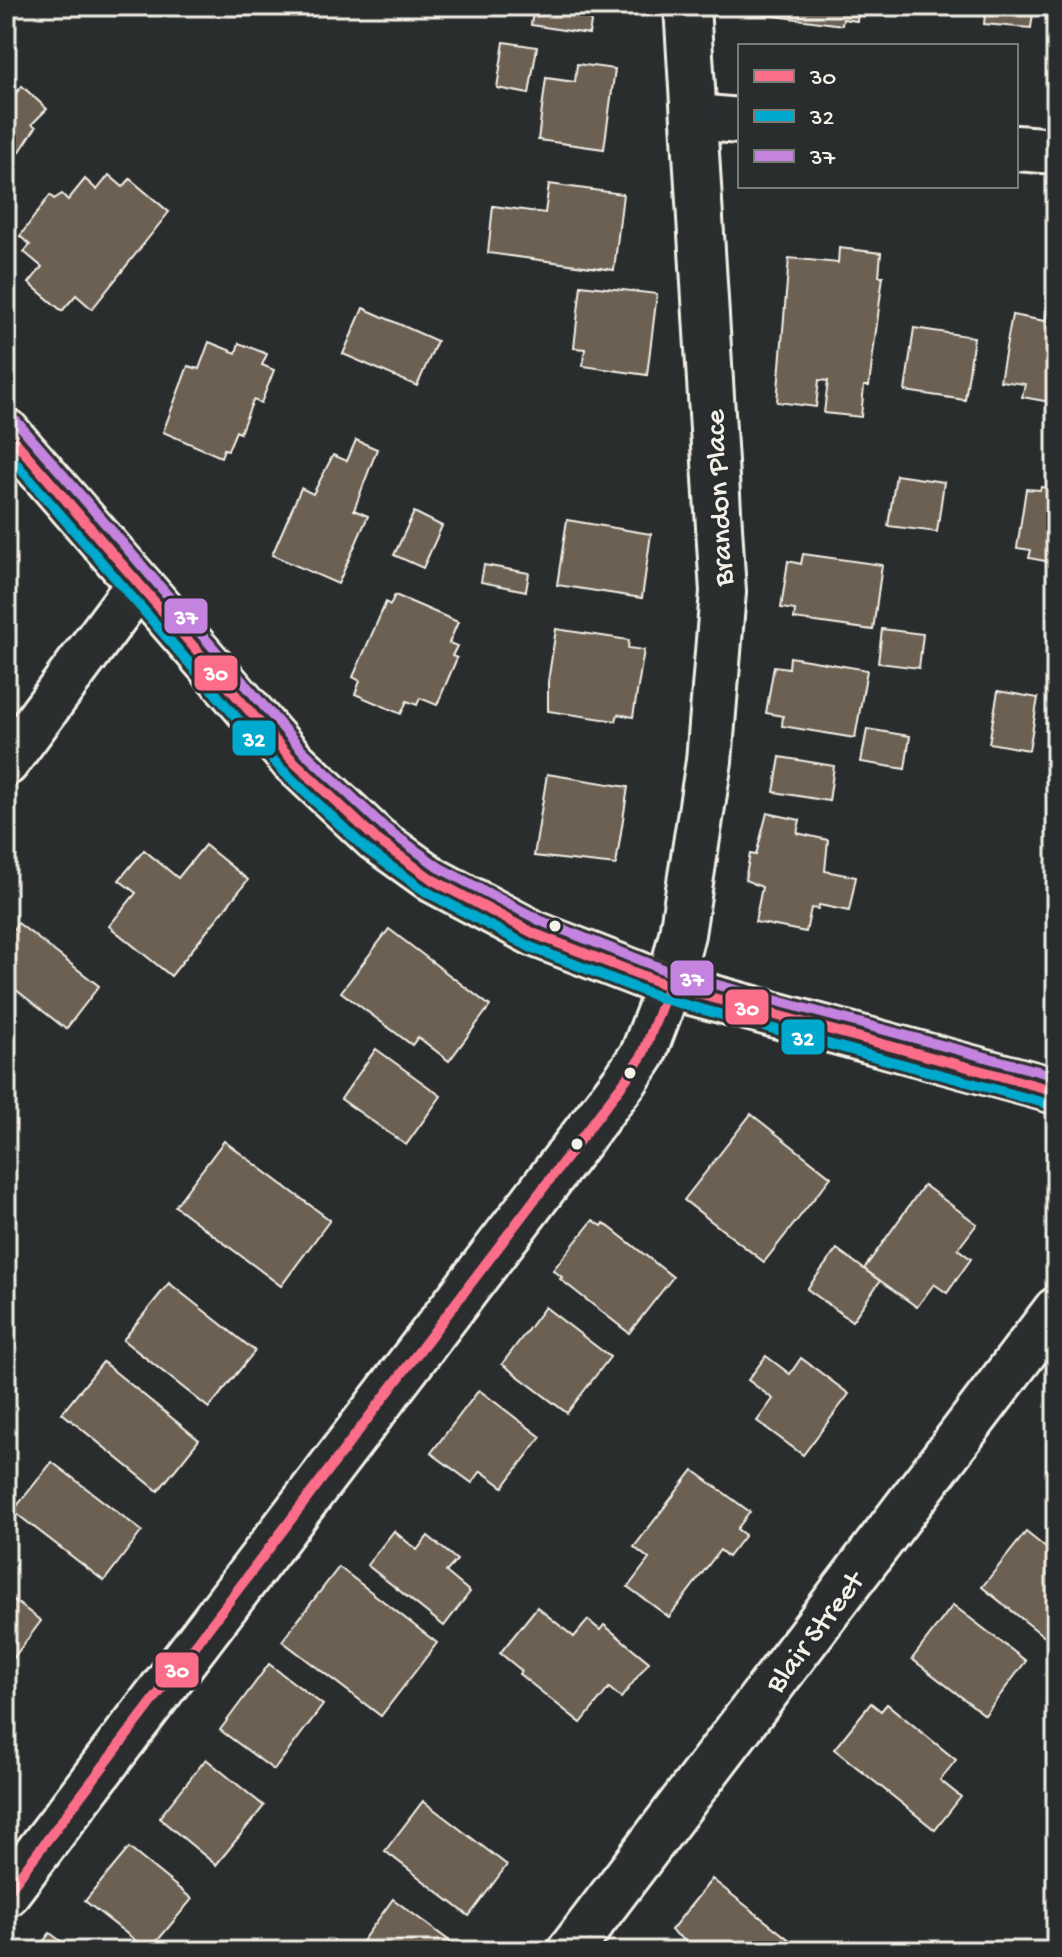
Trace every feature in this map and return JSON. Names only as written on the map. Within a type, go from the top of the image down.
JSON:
[{"type":"main road","points":[[6,431],[293,761],[404,861],[483,909],[535,934],[669,986],[1056,1091]]},
{"type":"street","name":"Brandon Place","points":[[6,1894],[627,1078],[643,1054],[669,986],[682,934],[709,761],[723,592],[687,6]]},
{"type":"street","points":[[696,117],[738,121]]},
{"type":"street","points":[[1018,148],[1056,151]]},
{"type":"street","points":[[6,763],[138,585]]},
{"type":"street","name":"Blair Street","points":[[572,1951],[1056,1310]]},
{"type":"building","points":[[534,6],[594,6],[589,34],[531,25]]},
{"type":"building","points":[[760,6],[859,6],[857,21],[843,19],[842,25],[759,14]]},
{"type":"building","points":[[986,6],[1034,6],[1031,28],[984,24]]},
{"type":"building","points":[[504,42],[537,47],[529,94],[497,88]]},
{"type":"building","points":[[577,64],[615,69],[604,149],[538,140],[546,78],[575,82]]},
{"type":"building","points":[[6,82],[17,92],[22,86],[47,109],[32,124],[36,127],[13,162],[6,161]]},
{"type":"building","points":[[109,175],[123,187],[130,179],[169,212],[92,309],[76,295],[62,311],[29,283],[42,267],[24,252],[30,245],[20,236],[50,195],[54,199],[62,194],[68,200],[85,179],[97,190]]},
{"type":"building","points":[[549,184],[623,194],[614,270],[488,253],[493,206],[545,213]]},
{"type":"building","points":[[839,248],[881,253],[879,276],[883,276],[869,386],[864,386],[861,417],[824,413],[828,381],[819,380],[816,407],[777,402],[789,258],[838,263]]},
{"type":"building","points":[[581,285],[657,294],[647,375],[583,366],[585,349],[574,348]]},
{"type":"building","points":[[363,308],[437,341],[417,386],[343,354]]},
{"type":"building","points":[[1048,309],[1056,311],[1056,403],[1022,397],[1025,384],[1000,381],[1012,315],[1045,321]]},
{"type":"building","points":[[914,328],[974,337],[965,400],[905,391]]},
{"type":"building","points":[[209,342],[236,353],[239,343],[267,354],[262,365],[274,370],[261,403],[253,400],[240,433],[236,431],[228,450],[224,449],[221,457],[163,432],[188,366],[199,369]]},
{"type":"building","points":[[356,440],[377,449],[354,510],[368,516],[338,584],[272,555],[301,488],[313,494],[333,455],[347,461]]},
{"type":"building","points":[[896,475],[944,482],[937,532],[888,526]]},
{"type":"building","points":[[1041,487],[1056,489],[1056,563],[1029,558],[1031,550],[1017,548],[1026,489],[1040,490]]},
{"type":"building","points":[[414,512],[442,526],[423,568],[394,555]]},
{"type":"building","points":[[567,520],[651,534],[642,598],[557,585]]},
{"type":"building","points":[[803,554],[882,565],[873,630],[794,619],[795,610],[781,608],[788,561],[801,564]]},
{"type":"building","points":[[484,565],[529,573],[526,591],[481,582]]},
{"type":"building","points":[[395,595],[458,622],[449,643],[457,646],[452,656],[457,658],[437,705],[420,698],[417,705],[407,701],[401,714],[355,694],[360,681],[353,677],[386,602],[390,605]]},
{"type":"building","points":[[556,629],[629,640],[628,648],[644,650],[633,717],[618,714],[616,721],[548,711],[548,682]]},
{"type":"building","points":[[882,629],[923,634],[919,668],[878,663]]},
{"type":"building","points":[[790,657],[867,670],[855,738],[782,726],[783,716],[766,713],[774,666],[789,668]]},
{"type":"building","points":[[998,691],[1038,698],[1029,750],[989,743]]},
{"type":"building","points":[[867,729],[910,736],[905,769],[861,762]]},
{"type":"building","points":[[780,757],[834,766],[829,801],[774,792]]},
{"type":"building","points":[[547,774],[628,787],[616,865],[534,856]]},
{"type":"building","points":[[767,813],[800,820],[797,833],[828,840],[825,871],[856,877],[849,911],[819,905],[818,909],[811,908],[806,932],[755,922],[762,887],[745,880],[750,854],[756,855]]},
{"type":"building","points":[[205,845],[248,880],[171,976],[109,926],[136,893],[119,880],[144,850],[178,878]]},
{"type":"building","points":[[18,923],[99,986],[66,1029],[6,982],[6,938]]},
{"type":"building","points":[[389,929],[490,1006],[449,1061],[418,1037],[412,1045],[341,992]]},
{"type":"building","points":[[376,1049],[441,1096],[406,1145],[341,1099]]},
{"type":"building","points":[[751,1114],[831,1177],[764,1262],[684,1200]]},
{"type":"building","points":[[224,1141],[330,1220],[281,1286],[175,1206]]},
{"type":"building","points":[[924,1185],[977,1224],[958,1249],[971,1259],[947,1293],[934,1284],[917,1307],[864,1269]]},
{"type":"building","points":[[593,1220],[602,1226],[604,1223],[673,1277],[629,1333],[560,1279],[562,1277],[553,1270]]},
{"type":"building","points":[[837,1249],[880,1281],[852,1321],[807,1289]]},
{"type":"building","points":[[169,1283],[255,1351],[209,1408],[123,1340]]},
{"type":"building","points":[[545,1307],[610,1357],[567,1413],[502,1364]]},
{"type":"building","points":[[766,1356],[790,1374],[801,1358],[849,1394],[803,1455],[757,1421],[773,1399],[748,1380]]},
{"type":"building","points":[[103,1362],[199,1440],[158,1491],[62,1413]]},
{"type":"building","points":[[479,1390],[541,1437],[503,1487],[481,1471],[472,1483],[431,1453]]},
{"type":"building","points":[[52,1462],[142,1531],[104,1581],[13,1511]]},
{"type":"building","points":[[693,1470],[750,1512],[737,1529],[745,1535],[728,1557],[720,1550],[669,1617],[628,1587],[649,1559],[634,1547]]},
{"type":"building","points":[[394,1531],[417,1550],[428,1536],[457,1560],[446,1572],[470,1592],[444,1626],[367,1565]]},
{"type":"building","points":[[1026,1532],[1056,1556],[1056,1646],[982,1587]]},
{"type":"building","points":[[339,1567],[437,1643],[381,1716],[282,1641]]},
{"type":"building","points":[[6,1594],[41,1621],[6,1668]]},
{"type":"building","points":[[953,1605],[1026,1661],[985,1715],[912,1659]]},
{"type":"building","points":[[537,1607],[574,1637],[588,1620],[600,1630],[604,1625],[649,1662],[621,1698],[609,1688],[581,1723],[519,1674],[522,1671],[500,1653]]},
{"type":"building","points":[[269,1664],[323,1705],[274,1770],[220,1730]]},
{"type":"building","points":[[871,1703],[881,1711],[887,1704],[956,1760],[940,1780],[961,1797],[935,1830],[834,1749]]},
{"type":"building","points":[[206,1759],[264,1806],[216,1865],[159,1818]]},
{"type":"building","points":[[423,1801],[507,1865],[469,1916],[385,1851]]},
{"type":"building","points":[[129,1848],[192,1899],[149,1951],[85,1901]]},
{"type":"building","points":[[712,1879],[796,1945],[791,1951],[698,1951],[671,1930]]},
{"type":"building","points":[[393,1899],[451,1942],[444,1951],[355,1951]]},
{"type":"building","points":[[50,1933],[74,1951],[36,1951]]},
{"type":"transit line","name":"37","points":[[17,422],[303,751],[385,828],[440,868],[541,921],[673,973],[1056,1076]]},
{"type":"transit line","name":"30","points":[[6,431],[293,761],[376,839],[433,880],[535,934],[669,986],[1056,1091]]},
{"type":"transit line","name":"32","points":[[6,452],[282,770],[366,849],[425,891],[530,947],[664,999],[1052,1105]]},
{"type":"transit line","name":"30","points":[[6,1894],[627,1078],[643,1054],[669,986]]}]
